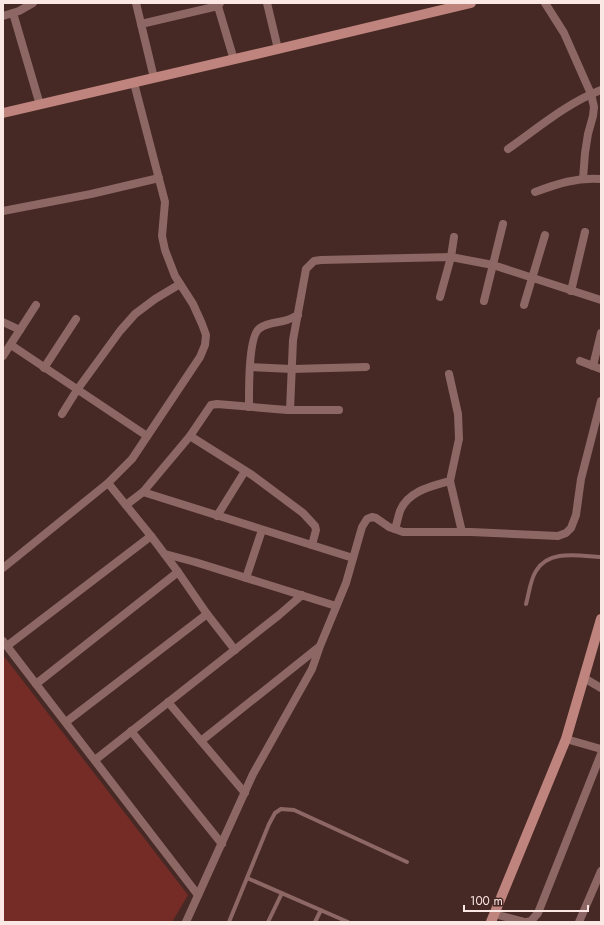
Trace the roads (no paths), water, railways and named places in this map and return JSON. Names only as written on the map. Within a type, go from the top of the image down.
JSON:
[{"type":"main road","points":[[3,113],[278,50],[471,3]]},
{"type":"main road","points":[[493,918],[566,739],[601,619]]},
{"type":"street","points":[[33,3],[19,11],[6,13],[40,105]]},
{"type":"street","points":[[136,3],[154,78]]},
{"type":"street","points":[[267,3],[278,50]]},
{"type":"street","points":[[545,3],[564,33],[591,94],[594,107],[585,153],[583,179]]},
{"type":"street","points":[[141,24],[218,4],[234,60]]},
{"type":"street","points":[[3,568],[108,482],[132,459],[200,358],[206,345],[206,335],[202,324],[193,304],[180,284],[167,256],[162,236],[165,202],[160,178],[134,83]]},
{"type":"street","points":[[508,149],[558,113],[601,90]]},
{"type":"street","points":[[3,211],[91,194],[160,178]]},
{"type":"street","points":[[535,192],[564,182],[583,179],[601,179]]},
{"type":"street","points":[[484,301],[503,224]]},
{"type":"street","points":[[571,291],[585,232]]},
{"type":"street","points":[[524,305],[545,235]]},
{"type":"street","points":[[440,297],[451,257],[454,237]]},
{"type":"street","points":[[290,410],[293,340],[306,269],[314,261],[451,257],[493,265],[601,300]]},
{"type":"street","points":[[62,414],[77,390],[120,331],[135,314],[155,299],[180,284]]},
{"type":"street","points":[[3,356],[36,305]]},
{"type":"street","points":[[249,407],[250,367],[254,334],[257,330],[270,323],[286,320],[298,315]]},
{"type":"street","points":[[44,368],[76,319]]},
{"type":"street","points":[[3,322],[20,330]]},
{"type":"street","points":[[593,366],[601,333]]},
{"type":"street","points":[[11,345],[147,436]]},
{"type":"street","points":[[580,361],[601,369]]},
{"type":"street","points":[[250,367],[292,369],[366,367]]},
{"type":"street","points":[[449,374],[458,414],[459,439],[450,481],[462,532]]},
{"type":"street","points":[[186,922],[253,774],[312,669],[346,582],[362,527],[367,519],[372,517],[376,518],[389,527],[403,532],[462,532],[558,536],[566,533],[571,528],[576,515],[581,479],[601,401]]},
{"type":"street","points":[[126,505],[144,492],[190,436],[211,405],[217,404],[290,410],[339,410]]},
{"type":"street","points":[[190,436],[245,471],[308,518],[315,526],[316,530],[312,546]]},
{"type":"street","points":[[218,516],[245,471]]},
{"type":"street","points":[[395,529],[401,510],[407,500],[415,493],[450,481]]},
{"type":"street","points":[[108,482],[165,554],[207,614],[235,650]]},
{"type":"street","points":[[144,492],[353,558]]},
{"type":"street","points":[[246,578],[262,530]]},
{"type":"street","points":[[151,536],[5,643],[198,895]]},
{"type":"street","points":[[165,554],[336,606]]},
{"type":"street","points":[[36,684],[178,572]]},
{"type":"street","points":[[95,760],[279,615],[302,595]]},
{"type":"street","points":[[66,722],[207,614]]},
{"type":"street","points":[[201,741],[320,646]]},
{"type":"street","points":[[584,678],[601,688]]},
{"type":"street","points":[[168,702],[245,793]]},
{"type":"street","points":[[131,731],[222,844]]},
{"type":"street","points":[[566,739],[601,749]]},
{"type":"street","points":[[493,918],[526,922],[530,921],[538,913],[601,754]]},
{"type":"street","points":[[579,922],[601,871]]},
{"type":"lane","points":[[526,604],[535,572],[542,563],[552,557],[601,557]]},
{"type":"lane","points":[[229,922],[269,824],[275,813],[281,809],[294,810],[407,862]]},
{"type":"lane","points":[[247,878],[348,922]]},
{"type":"lane","points":[[268,922],[282,893]]},
{"type":"lane","points":[[315,922],[321,910]]}]
